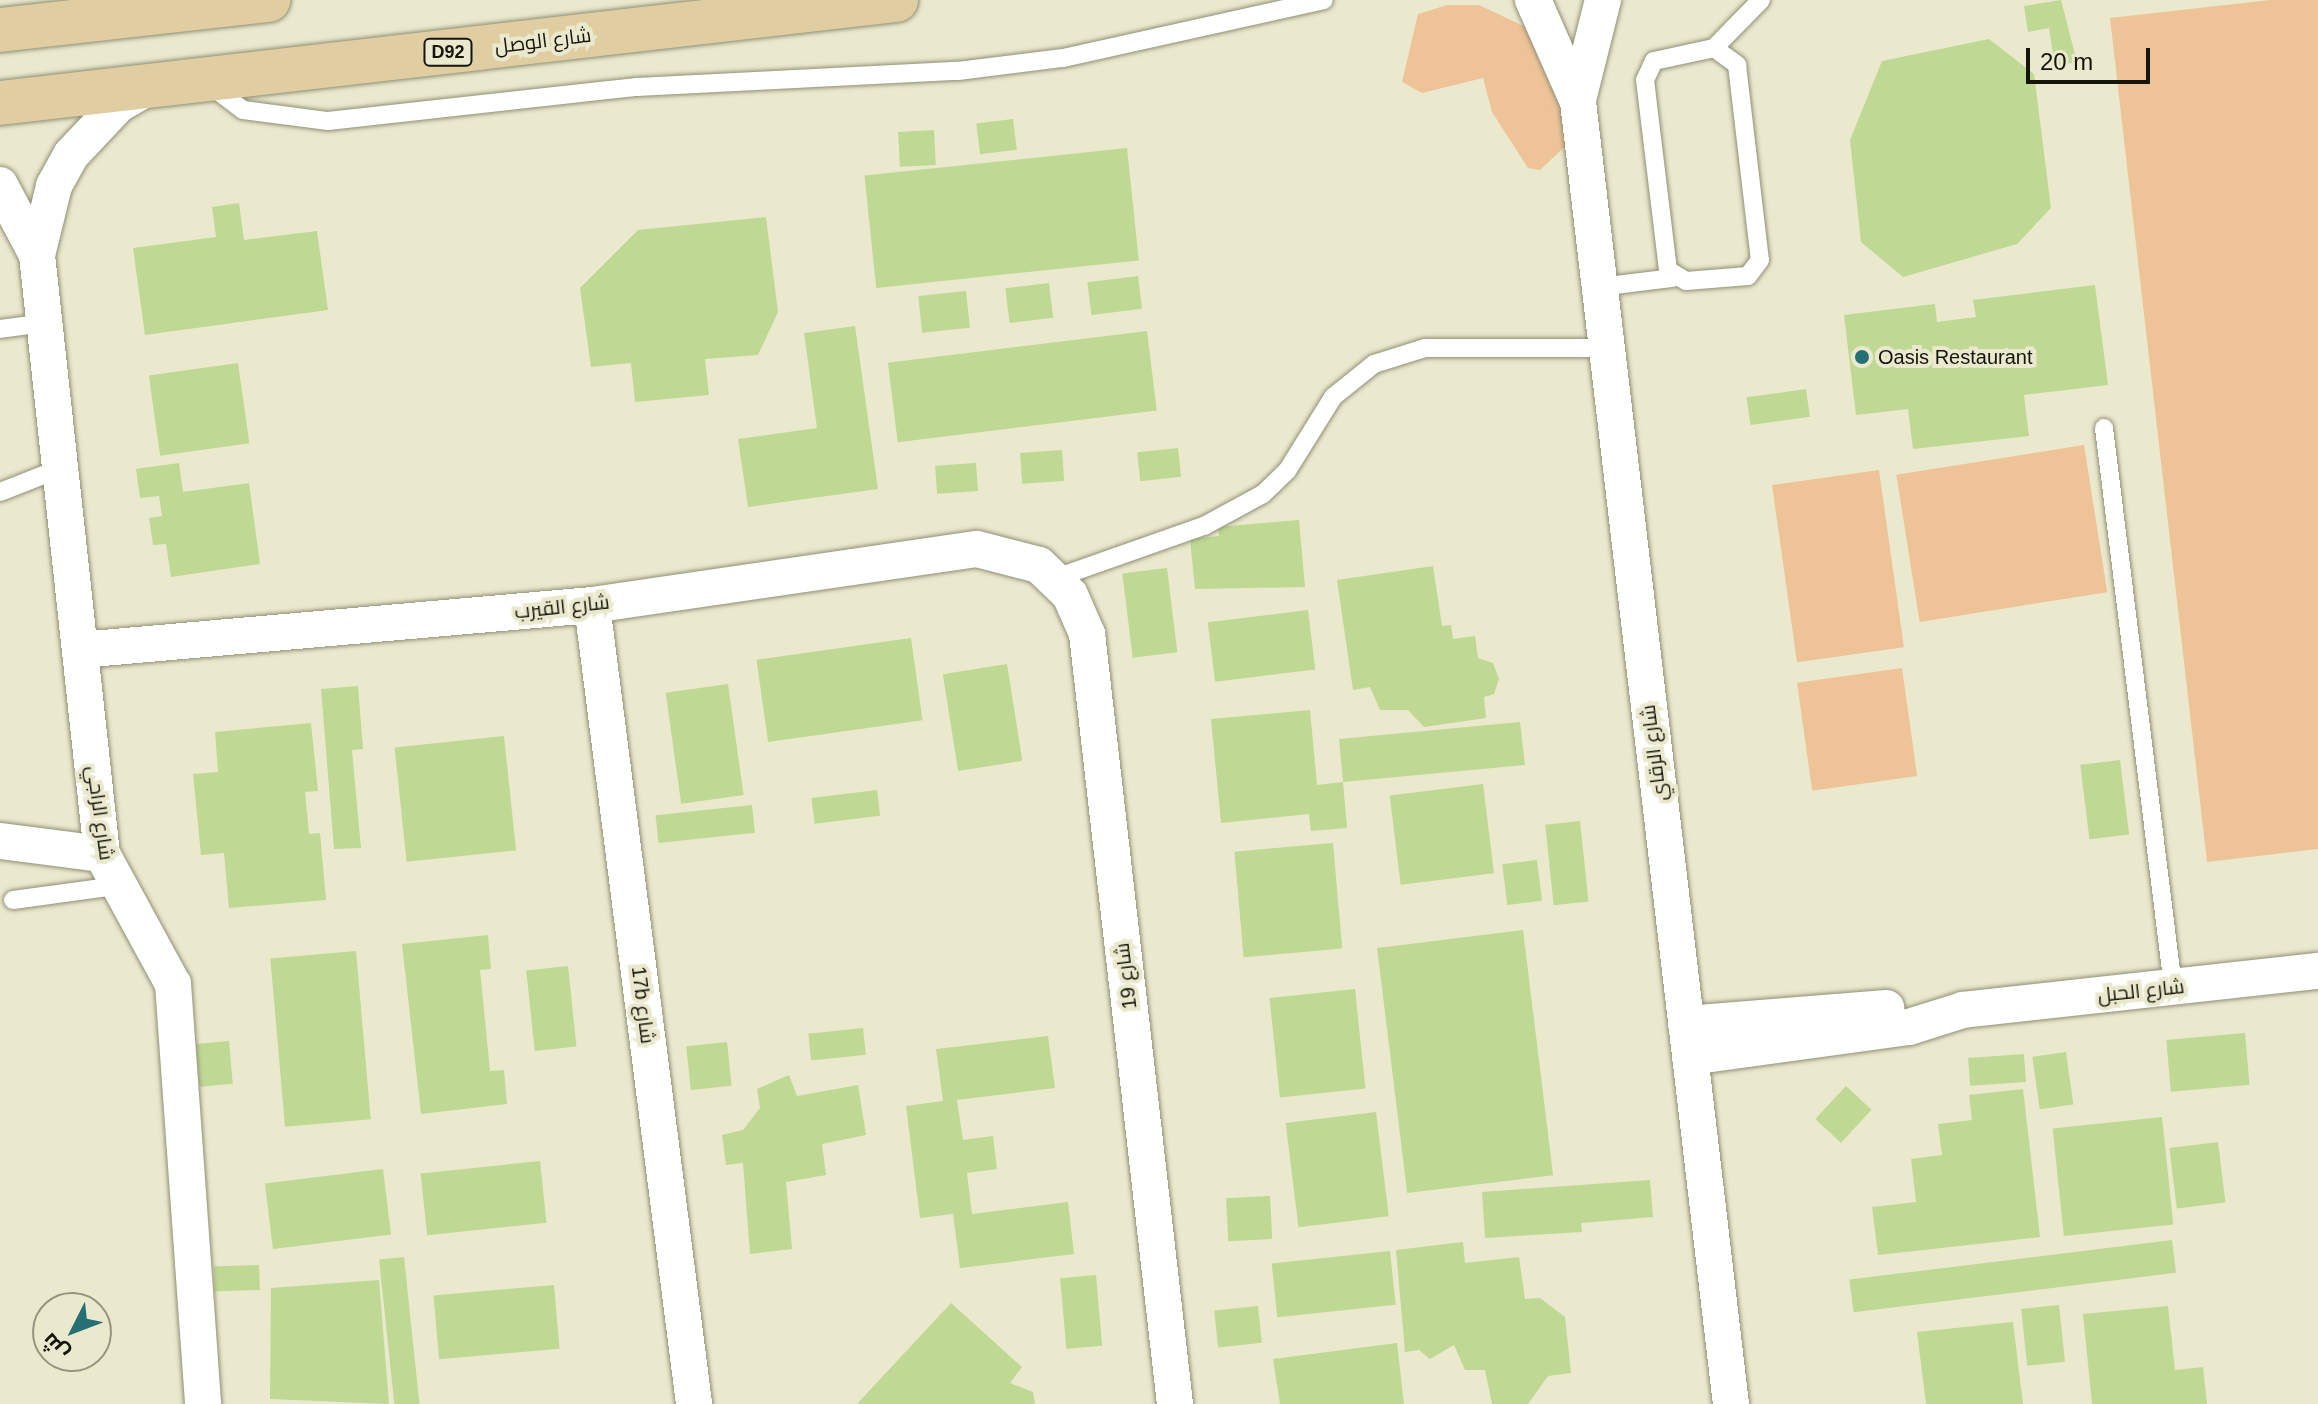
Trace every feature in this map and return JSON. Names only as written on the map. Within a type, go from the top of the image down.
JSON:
[{"type":"main road","points":[[0,30],[268,0]]},
{"type":"main road","name":"شارع الوصل","points":[[0,103],[896,0]]},
{"type":"street","name":"شارع الرقاي","points":[[1533,0],[1578,102],[1731,1404]]},
{"type":"street","name":"شارع الرقاي","points":[[1578,102],[1603,0]]},
{"type":"street","name":"شارع الراجي","points":[[149,87],[119,104],[71,155],[54,186],[37,255],[80,650],[108,870],[173,984],[203,1404]]},
{"type":"street","name":"شارع الراجي","points":[[0,185],[37,255]]},
{"type":"street","name":"شارع القيرب","points":[[80,650],[592,605],[977,549],[1047,572]]},
{"type":"street","name":"شارع 19","points":[[1047,572],[1087,634],[1175,1404]]},
{"type":"street","name":"17b شارع","points":[[592,605],[694,1404]]},
{"type":"street","points":[[0,841],[108,870]]},
{"type":"street","name":"شارع الحبل","points":[[1688,1040],[1908,1006],[1963,1010],[2318,971]]},
{"type":"lane","points":[[205,80],[243,110],[328,121],[622,88],[973,69],[1063,58],[1324,0]]},
{"type":"lane","points":[[1672,278],[1647,70],[1663,57],[1714,48],[1761,0]]},
{"type":"lane","points":[[1599,287],[1672,278],[1742,278],[1760,260],[1737,65],[1714,48]]},
{"type":"lane","points":[[0,329],[45,323]]},
{"type":"lane","points":[[1047,572],[1245,507],[1287,471],[1333,397],[1399,354],[1607,348]]},
{"type":"lane","points":[[2104,428],[2173,987]]},
{"type":"lane","points":[[0,492],[61,468]]},
{"type":"lane","points":[[13,900],[108,870]]},
{"type":"shaded area","points":[[2270,0],[2318,0],[2318,849],[2207,862],[2110,18]]},
{"type":"shaded area","points":[[1447,5],[1479,5],[1532,30],[1573,139],[1540,170],[1528,168],[1492,112],[1483,78],[1422,93],[1402,82],[1418,14]]},
{"type":"shaded area","points":[[2084,445],[2107,592],[1920,622],[1896,475]]},
{"type":"shaded area","points":[[1879,470],[1904,647],[1797,662],[1772,485]]},
{"type":"shaded area","points":[[1902,668],[1917,776],[1812,791],[1797,683]]},
{"type":"building","points":[[2061,0],[2077,62],[2055,66],[2049,28],[2028,32],[2024,6]]},
{"type":"building","points":[[1989,39],[2034,74],[2051,208],[2017,244],[1903,277],[1861,242],[1850,140],[1882,61]]},
{"type":"building","points":[[1013,119],[1017,150],[980,154],[976,124]]},
{"type":"building","points":[[934,130],[936,165],[900,167],[898,132]]},
{"type":"building","points":[[1127,148],[1139,260],[876,288],[864,176]]},
{"type":"building","points":[[239,203],[244,240],[317,231],[328,310],[145,335],[133,248],[216,237],[212,207]]},
{"type":"building","points":[[766,217],[778,312],[758,355],[705,359],[709,395],[635,402],[631,363],[591,367],[580,288],[638,230]]},
{"type":"building","points":[[1138,276],[1142,309],[1091,315],[1087,282]]},
{"type":"building","points":[[1049,283],[1053,318],[1010,323],[1005,288]]},
{"type":"building","points":[[2095,285],[2108,385],[2024,395],[2029,436],[1913,449],[1908,409],[1856,415],[1844,315],[1935,304],[1937,322],[1976,317],[1973,300]]},
{"type":"building","points":[[966,291],[970,328],[922,333],[918,296]]},
{"type":"building","points":[[855,326],[878,489],[748,507],[738,439],[817,428],[804,333]]},
{"type":"building","points":[[1147,331],[1157,410],[898,442],[888,363]]},
{"type":"building","points":[[238,363],[249,443],[160,456],[149,376]]},
{"type":"building","points":[[1806,389],[1810,417],[1750,425],[1747,397]]},
{"type":"building","points":[[1178,448],[1181,477],[1140,481],[1137,452]]},
{"type":"building","points":[[1062,450],[1064,481],[1022,484],[1020,453]]},
{"type":"building","points":[[179,463],[183,492],[249,483],[260,564],[171,577],[166,544],[153,545],[149,518],[162,516],[159,496],[140,498],[136,469]]},
{"type":"building","points":[[976,463],[978,491],[937,494],[935,466]]},
{"type":"building","points":[[1299,520],[1305,587],[1195,589],[1190,539],[1219,536],[1218,527]]},
{"type":"building","points":[[1433,566],[1442,626],[1451,625],[1453,639],[1475,636],[1478,658],[1493,663],[1499,679],[1494,694],[1484,697],[1486,718],[1424,727],[1408,710],[1380,710],[1370,687],[1353,690],[1337,580]]},
{"type":"building","points":[[1167,568],[1177,652],[1133,658],[1122,573]]},
{"type":"building","points":[[1308,610],[1315,670],[1215,682],[1208,622]]},
{"type":"building","points":[[911,638],[923,720],[768,742],[757,660]]},
{"type":"building","points":[[1007,664],[1022,761],[958,771],[943,674]]},
{"type":"building","points":[[728,684],[744,795],[681,804],[666,693]]},
{"type":"building","points":[[358,686],[363,749],[352,750],[361,848],[334,849],[321,689]]},
{"type":"building","points":[[1310,710],[1317,785],[1343,782],[1347,828],[1311,831],[1309,814],[1221,823],[1211,719]]},
{"type":"building","points":[[1520,722],[1525,765],[1343,782],[1339,739]]},
{"type":"building","points":[[311,723],[318,791],[305,792],[309,834],[320,833],[326,900],[229,908],[224,853],[201,855],[193,774],[218,772],[215,732]]},
{"type":"building","points":[[504,736],[516,850],[407,862],[395,747]]},
{"type":"building","points":[[2120,760],[2129,834],[2089,839],[2080,765]]},
{"type":"building","points":[[1483,784],[1494,873],[1401,885],[1390,795]]},
{"type":"building","points":[[877,790],[880,816],[815,824],[811,798]]},
{"type":"building","points":[[752,805],[755,833],[658,843],[656,815]]},
{"type":"building","points":[[1580,821],[1588,902],[1554,905],[1545,825]]},
{"type":"building","points":[[1333,843],[1342,949],[1244,957],[1234,852]]},
{"type":"building","points":[[1537,860],[1542,901],[1507,905],[1502,864]]},
{"type":"building","points":[[1523,930],[1553,1175],[1407,1193],[1377,948]]},
{"type":"building","points":[[488,935],[491,969],[480,970],[490,1071],[504,1070],[507,1104],[421,1114],[402,944]]},
{"type":"building","points":[[356,951],[371,1119],[285,1127],[270,958]]},
{"type":"building","points":[[568,966],[576,1047],[535,1051],[526,970]]},
{"type":"building","points":[[1355,989],[1365,1088],[1280,1097],[1269,998]]},
{"type":"building","points":[[863,1028],[866,1055],[811,1061],[808,1034]]},
{"type":"building","points":[[2245,1033],[2250,1085],[2171,1092],[2166,1040]]},
{"type":"building","points":[[1048,1036],[1055,1088],[957,1100],[963,1140],[993,1136],[997,1169],[967,1173],[972,1214],[1068,1202],[1074,1254],[960,1268],[953,1214],[920,1218],[906,1106],[943,1101],[936,1049]]},
{"type":"building","points":[[229,1041],[233,1084],[200,1087],[196,1044]]},
{"type":"building","points":[[727,1042],[732,1086],[691,1090],[686,1046]]},
{"type":"building","points":[[2066,1052],[2073,1104],[2040,1109],[2032,1057]]},
{"type":"building","points":[[2024,1054],[2026,1082],[1970,1086],[1968,1058]]},
{"type":"building","points":[[789,1075],[797,1096],[858,1085],[866,1135],[822,1144],[826,1175],[786,1182],[792,1249],[750,1254],[743,1163],[726,1165],[722,1135],[743,1130],[760,1108],[757,1089]]},
{"type":"building","points":[[1846,1086],[1872,1110],[1841,1143],[1815,1119]]},
{"type":"building","points":[[2023,1089],[2040,1237],[1878,1255],[1872,1207],[1916,1202],[1911,1159],[1942,1155],[1938,1124],[1972,1120],[1969,1095]]},
{"type":"building","points":[[1376,1112],[1389,1216],[1298,1227],[1286,1123]]},
{"type":"building","points":[[2162,1117],[2173,1224],[2064,1236],[2053,1128]]},
{"type":"building","points":[[2218,1142],[2225,1203],[2177,1209],[2169,1148]]},
{"type":"building","points":[[540,1161],[546,1223],[427,1235],[421,1174]]},
{"type":"building","points":[[383,1169],[391,1235],[273,1249],[265,1184]]},
{"type":"building","points":[[1650,1180],[1653,1217],[1581,1223],[1582,1232],[1485,1238],[1482,1192]]},
{"type":"building","points":[[1270,1196],[1272,1239],[1228,1241],[1226,1198]]},
{"type":"building","points":[[2172,1240],[2176,1273],[1853,1312],[1849,1280]]},
{"type":"building","points":[[1463,1242],[1465,1263],[1519,1257],[1525,1299],[1540,1298],[1565,1317],[1571,1373],[1548,1376],[1528,1404],[1492,1404],[1485,1370],[1465,1370],[1454,1345],[1430,1359],[1419,1350],[1405,1352],[1396,1250]]},
{"type":"building","points":[[1390,1251],[1396,1305],[1277,1317],[1272,1263]]},
{"type":"building","points":[[404,1257],[419,1404],[394,1404],[379,1260]]},
{"type":"building","points":[[259,1265],[260,1290],[215,1292],[214,1267]]},
{"type":"building","points":[[1096,1275],[1102,1346],[1066,1349],[1060,1278]]},
{"type":"building","points":[[379,1280],[389,1404],[270,1399],[271,1288]]},
{"type":"building","points":[[554,1285],[560,1349],[439,1359],[433,1296]]},
{"type":"building","points":[[951,1303],[1022,1367],[1010,1383],[1033,1392],[1035,1404],[857,1404]]},
{"type":"building","points":[[2059,1305],[2065,1362],[2027,1366],[2021,1309]]},
{"type":"building","points":[[1258,1306],[1262,1343],[1218,1347],[1214,1311]]},
{"type":"building","points":[[2168,1306],[2175,1370],[2203,1367],[2207,1404],[2092,1404],[2083,1314]]},
{"type":"building","points":[[2013,1322],[2023,1404],[1926,1404],[1917,1332]]},
{"type":"building","points":[[1397,1343],[1404,1404],[1280,1404],[1273,1359]]},
{"type":"place","name":"Oasis Restaurant","points":[[1862,357]]}]
